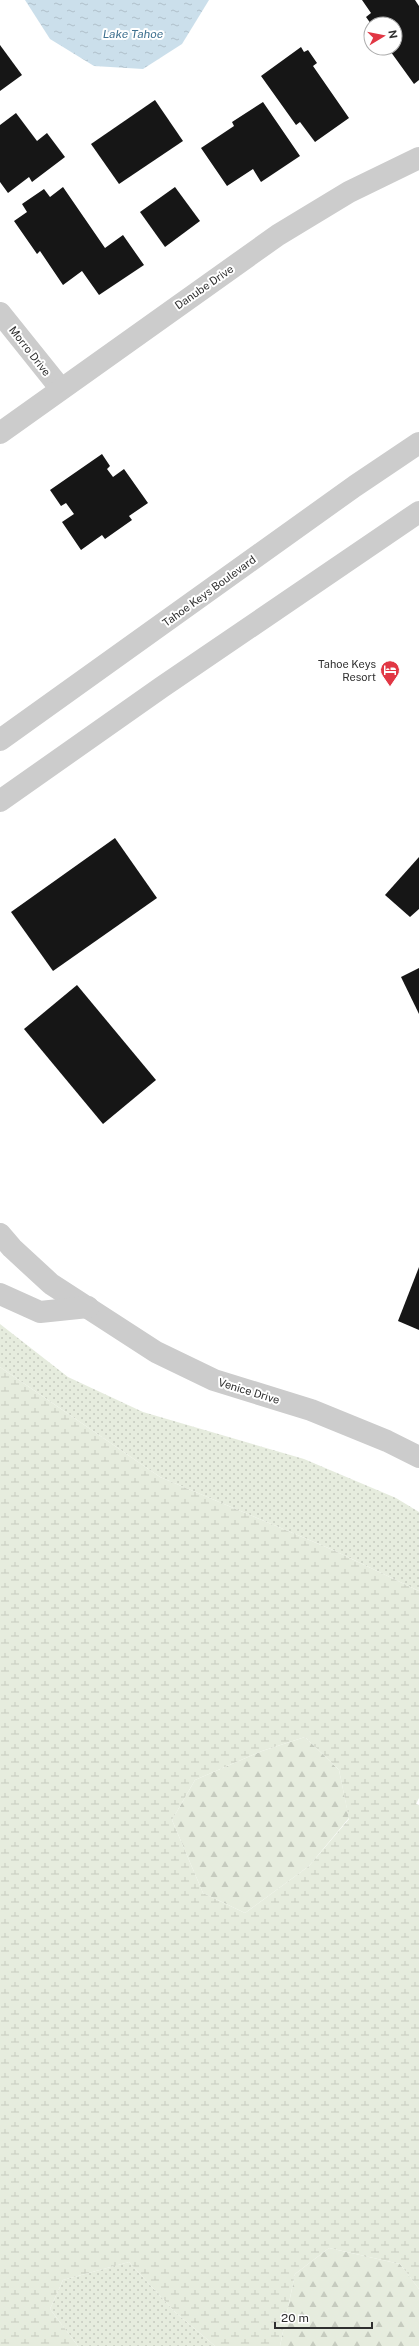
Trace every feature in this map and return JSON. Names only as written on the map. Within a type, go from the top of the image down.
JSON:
[{"type":"street","name":"Danube Drive","points":[[0,433],[278,235],[349,192],[419,158]]},
{"type":"street","name":"Morro Drive","points":[[0,313],[61,389]]},
{"type":"street","name":"Tahoe Keys Boulevard","points":[[0,740],[348,491],[419,443]]},
{"type":"street","points":[[0,801],[162,687],[419,512]]},
{"type":"street","name":"Venice Drive","points":[[0,1234],[12,1248],[51,1284],[156,1352],[214,1380],[311,1410],[387,1441],[419,1458]]},
{"type":"street","points":[[0,1294],[40,1312],[88,1307]]},
{"type":"green space","points":[[0,1324],[68,1377],[143,1412],[304,1459],[396,1498],[419,1512],[419,1591],[333,1550],[160,1477],[0,1367]]},
{"type":"green space","points":[[0,1367],[160,1477],[333,1550],[419,1591],[419,1798],[416,1804],[419,1805],[419,2289],[400,2264],[329,2248],[295,2274],[280,2346],[215,2346],[175,2312],[129,2262],[63,2280],[50,2309],[78,2346],[0,2346]],"holes":[[[305,1737],[339,1770],[349,1819],[309,1866],[245,1913],[203,1893],[172,1820],[195,1780],[262,1751]]]},
{"type":"green space","points":[[305,1737],[339,1770],[349,1818],[309,1866],[245,1913],[203,1893],[172,1820],[195,1780],[262,1751]]},
{"type":"green space","points":[[329,2248],[400,2264],[419,2289],[419,2346],[280,2346],[295,2274]]},
{"type":"green space","points":[[129,2262],[175,2312],[215,2346],[78,2346],[50,2309],[63,2280]]},
{"type":"water","name":"Lake Tahoe","points":[[25,0],[209,0],[182,44],[143,69],[94,66],[50,39]]},
{"type":"building","points":[[362,0],[415,0],[419,6],[419,80],[414,84],[394,56],[403,56],[403,16],[367,16],[371,13]]},
{"type":"building","points":[[0,45],[22,75],[0,91]]},
{"type":"building","points":[[301,47],[304,52],[308,50],[317,63],[313,66],[349,118],[315,142],[300,122],[296,125],[261,76]]},
{"type":"building","points":[[155,100],[183,141],[119,184],[91,144]]},
{"type":"building","points":[[263,102],[300,156],[261,182],[253,169],[227,186],[201,148],[234,126],[232,122]]},
{"type":"building","points":[[16,113],[37,141],[47,133],[65,157],[32,182],[29,177],[8,193],[0,182],[0,125]]},
{"type":"building","points":[[63,187],[105,248],[123,235],[144,265],[99,295],[82,271],[63,285],[40,251],[37,254],[14,221],[27,212],[22,204],[44,189],[50,197]]},
{"type":"building","points":[[175,187],[200,221],[165,247],[140,212]]},
{"type":"building","points":[[102,454],[110,466],[107,469],[113,477],[124,469],[148,503],[129,516],[132,520],[105,539],[102,535],[81,550],[62,522],[74,514],[66,503],[61,506],[50,490]]},
{"type":"building","points":[[115,838],[157,898],[53,971],[11,912]]},
{"type":"building","points":[[419,857],[419,909],[410,917],[385,895]]},
{"type":"building","points":[[419,968],[419,1014],[401,977]]},
{"type":"building","points":[[77,985],[156,1080],[103,1124],[24,1029]]},
{"type":"building","points":[[419,1267],[419,1330],[398,1321]]},
{"type":"place","name":"Tahoe Keys Resort","points":[[390,687]]}]
